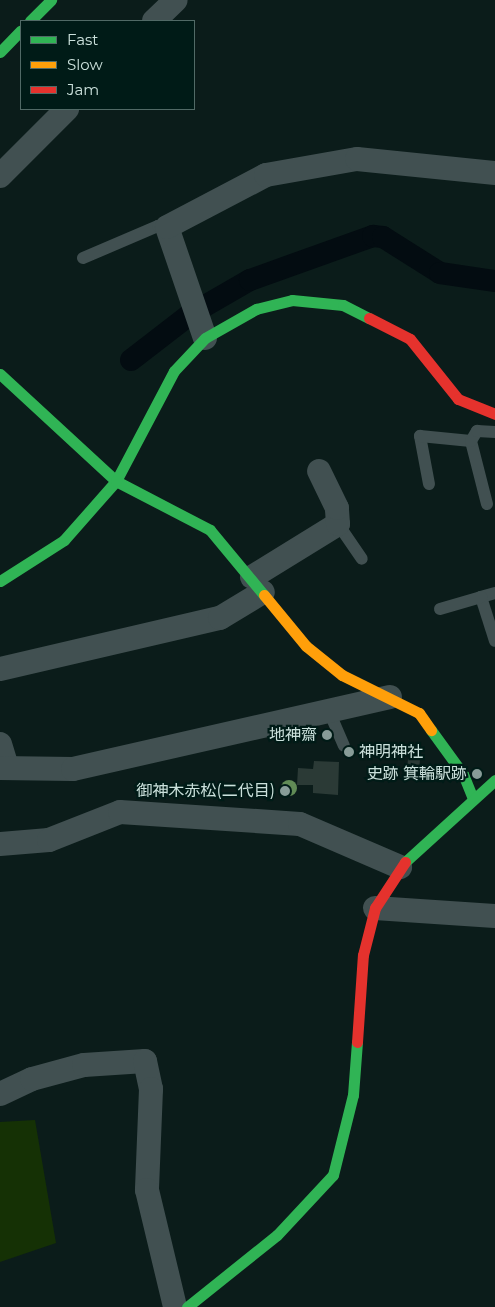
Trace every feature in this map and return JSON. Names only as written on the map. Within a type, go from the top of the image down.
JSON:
[{"type":"main road","points":[[31,20],[51,0]]},
{"type":"main road","points":[[0,52],[20,31]]},
{"type":"main road","points":[[3,573],[64,540],[116,481],[174,371],[204,338],[256,309],[292,300],[343,306],[410,339],[458,399],[495,414]]},
{"type":"main road","points":[[0,374],[116,481],[210,530],[258,585],[306,646],[342,675],[390,697],[419,713],[463,774],[473,800]]},
{"type":"main road","points":[[187,1307],[277,1235],[333,1175],[344,1145],[354,1095],[363,955],[375,908],[400,867],[495,780]]},
{"type":"street","points":[[155,20],[176,0]]},
{"type":"street","points":[[0,176],[66,110]]},
{"type":"street","points":[[204,338],[167,227],[266,175],[357,159],[495,173]]},
{"type":"street","points":[[0,669],[220,618],[258,585],[338,524],[337,508],[318,471]]},
{"type":"street","points":[[0,744],[3,767],[73,769],[328,709],[390,697]]},
{"type":"street","points":[[0,844],[49,840],[120,812],[300,824],[400,867]]},
{"type":"street","points":[[375,908],[495,916]]},
{"type":"street","points":[[0,1094],[32,1079],[84,1065],[145,1060],[151,1088],[147,1190],[175,1307]]},
{"type":"lane","points":[[83,258],[158,226],[167,227]]},
{"type":"lane","points":[[487,504],[471,441],[477,431],[495,432]]},
{"type":"lane","points":[[429,484],[420,436],[471,441]]},
{"type":"lane","points":[[338,524],[362,560]]},
{"type":"lane","points":[[440,609],[495,593]]},
{"type":"lane","points":[[481,597],[495,641]]},
{"type":"lane","points":[[328,709],[344,746]]},
{"type":"green space","points":[[35,1120],[56,1243],[0,1262],[0,1122]]},
{"type":"building","points":[[408,759],[420,760],[419,770],[407,769]]},
{"type":"building","points":[[314,761],[339,762],[338,795],[313,793],[313,785],[297,785],[298,768],[313,769]]},
{"type":"waterway","points":[[203,307],[250,280],[373,236],[383,237],[440,273],[495,281]]},
{"type":"waterway","points":[[131,360],[188,316]]},
{"type":"traffic: fast","points":[[31,20],[51,0]]},
{"type":"traffic: fast","points":[[0,52],[20,31]]},
{"type":"traffic: fast","points":[[0,581],[64,540],[116,481],[174,371],[205,338],[256,309],[292,300],[343,305],[369,318]]},
{"type":"traffic: fast","points":[[0,374],[116,481],[210,530],[264,595]]},
{"type":"traffic: fast","points":[[431,730],[463,774],[473,799]]},
{"type":"traffic: fast","points":[[405,862],[495,780]]},
{"type":"traffic: fast","points":[[187,1307],[277,1235],[333,1175],[353,1095],[357,1042]]},
{"type":"traffic: slow","points":[[264,595],[306,646],[342,675],[419,713],[431,730]]},
{"type":"traffic: jam","points":[[369,318],[410,339],[458,399],[495,414]]},
{"type":"traffic: jam","points":[[357,1042],[363,955],[375,908],[405,862]]},
{"type":"place","name":"地神齋","points":[[327,735]]},
{"type":"place","name":"神明神社","points":[[349,752]]},
{"type":"place","name":"史跡 箕輪駅跡","points":[[477,774]]},
{"type":"place","name":"御神木赤松(二代目)","points":[[285,791]]}]
